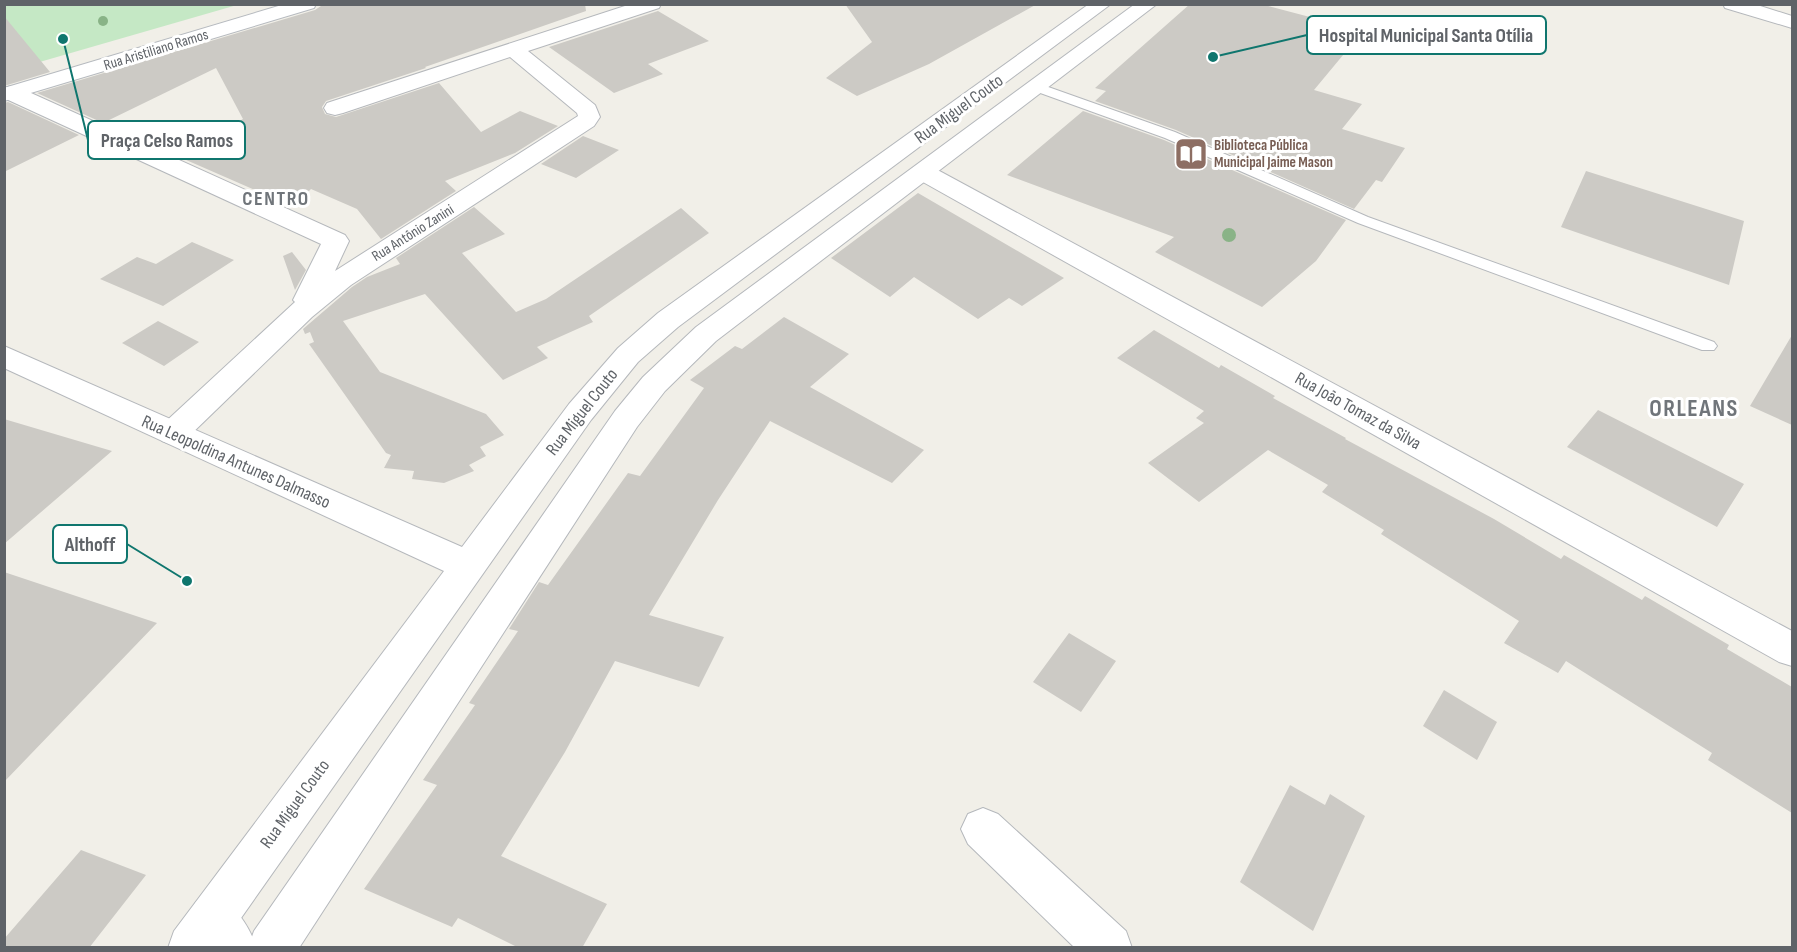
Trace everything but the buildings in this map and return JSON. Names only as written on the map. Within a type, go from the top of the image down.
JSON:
[{"type":"street","name":"Rua Aristiliano Ramos","points":[[7,91],[273,4]]},
{"type":"street","name":"Rua Aristiliano Ramos","points":[[7,91],[307,4]]},
{"type":"street","points":[[335,108],[652,4]]},
{"type":"street","points":[[1104,4],[1127,11],[1147,5]]},
{"type":"street","name":"Rua Miguel Couto","points":[[212,938],[468,566],[603,383],[636,348],[668,320],[1104,4]]},
{"type":"street","points":[[1732,4],[1792,22]]},
{"type":"street","name":"Rua Miguel Couto","points":[[271,948],[626,419],[654,384],[706,334],[1147,5]]},
{"type":"street","name":"Rua Antônio Zanini","points":[[172,433],[302,311],[357,268],[586,121],[589,117],[587,110],[514,50]]},
{"type":"street","points":[[7,91],[336,242],[302,311]]},
{"type":"street","name":"Rua João Tomaz da Silva","points":[[923,172],[1792,650]]},
{"type":"street","points":[[668,320],[706,334]]},
{"type":"street","name":"Rua Leopoldina Antunes Dalmasso","points":[[4,356],[468,566]]},
{"type":"street","points":[[468,566],[464,583],[473,595],[492,597],[512,588],[518,581]]},
{"type":"street","points":[[983,829],[1109,948]]},
{"type":"lane","points":[[1037,87],[1170,135],[1363,220],[1708,346]]},
{"type":"green space","points":[[5,5],[237,5],[5,72]]},
{"type":"place","name":"Praça Celso Ramos","points":[[63,39]]},
{"type":"place","name":"Hospital Municipal Santa Otília","points":[[1213,57]]},
{"type":"place","name":"Biblioteca Pública Municipal Jaime Mason","points":[[1191,154]]},
{"type":"place","name":"Althoff","points":[[187,581]]},
{"type":"district","name":"CENTRO","points":[[276,199]]},
{"type":"district","name":"ORLEANS","points":[[1694,408]]}]
